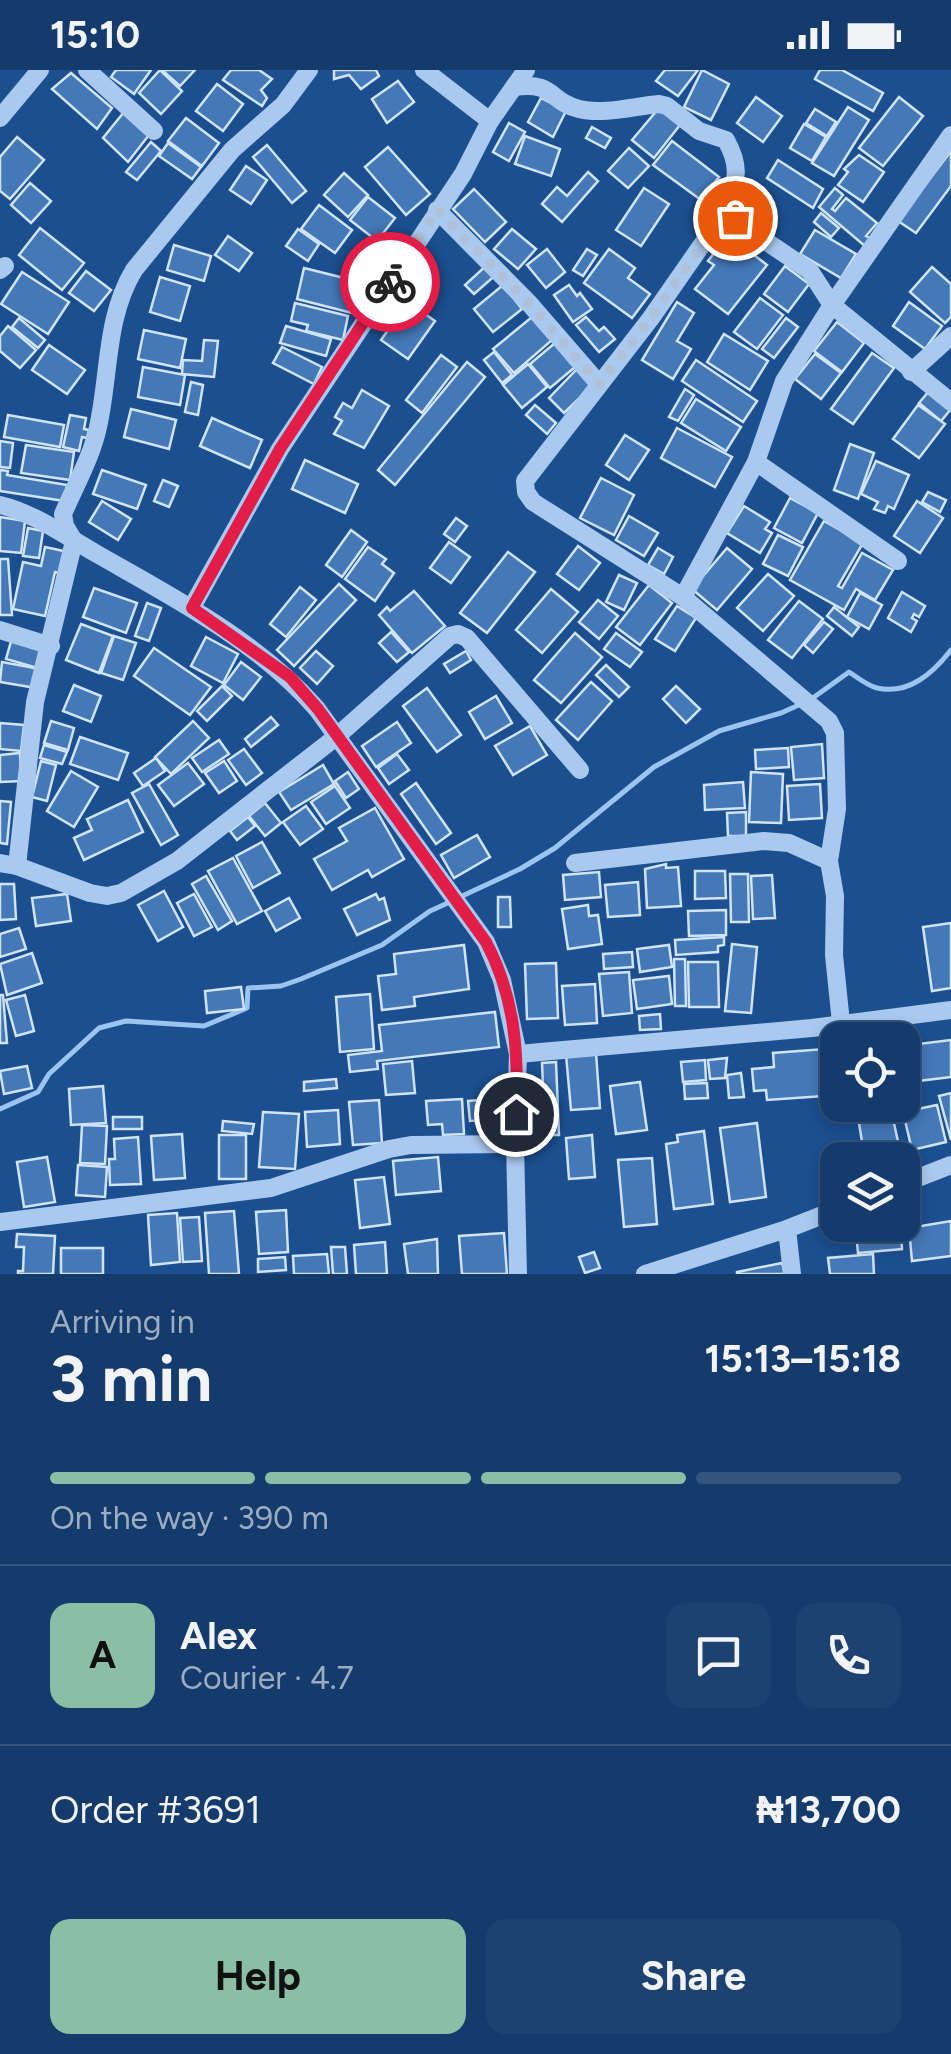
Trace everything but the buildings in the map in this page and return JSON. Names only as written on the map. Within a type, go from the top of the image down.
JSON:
[{"type":"street","points":[[0,118],[40,70]]},
{"type":"street","points":[[87,70],[154,130]]},
{"type":"street","points":[[309,70],[283,105],[232,150],[134,270],[123,289],[113,324],[98,430],[64,514],[65,526],[74,541],[35,702],[8,865],[90,893],[107,896],[121,892],[177,861],[336,737],[434,649],[458,634],[468,638],[580,770]]},
{"type":"street","points":[[424,70],[490,121]]},
{"type":"street","points":[[192,608],[280,449],[463,174],[490,121],[526,70]]},
{"type":"street","points":[[514,87],[542,86],[577,108],[667,106],[699,131],[726,140],[738,160],[724,213],[651,318],[525,481],[526,492],[533,502],[683,597],[829,721],[834,733],[837,809],[829,861],[836,896],[834,954],[841,1022]]},
{"type":"street","points":[[683,597],[756,462],[784,381],[951,135]]},
{"type":"street","points":[[437,210],[528,302],[599,384]]},
{"type":"street","points":[[724,213],[810,271],[832,305],[951,402]]},
{"type":"street","points":[[911,372],[951,336]]},
{"type":"street","points":[[756,462],[898,561]]},
{"type":"street","points":[[0,505],[74,541],[192,608],[290,677],[486,942],[502,980],[518,1054],[518,1274]]},
{"type":"street","points":[[0,630],[51,646]]},
{"type":"street","points":[[575,864],[764,841],[790,842],[829,861]]},
{"type":"street","points":[[849,1022],[951,1010]]},
{"type":"street","points":[[518,1054],[820,1025]]},
{"type":"street","points":[[0,1222],[271,1188],[411,1145],[515,1144]]},
{"type":"street","points":[[920,1177],[951,1164]]},
{"type":"street","points":[[645,1274],[820,1216]]},
{"type":"street","points":[[787,1229],[792,1274]]},
{"type":"waterway","points":[[460,897],[555,848],[654,767],[719,731],[810,700],[849,672],[877,688],[910,685],[928,674],[951,650]]},
{"type":"waterway","points":[[0,1109],[38,1092],[49,1074],[99,1028],[126,1021],[204,1026],[247,1008],[248,988],[281,986],[382,945],[430,911],[450,902]]},
{"type":"way so far","points":[[390,282],[437,210],[528,302],[599,384],[668,296],[724,213],[735,218]]},
{"type":"route","points":[[390,282],[280,449],[192,608],[290,677],[318,709],[486,942],[502,980],[518,1054],[516,1114]]}]
